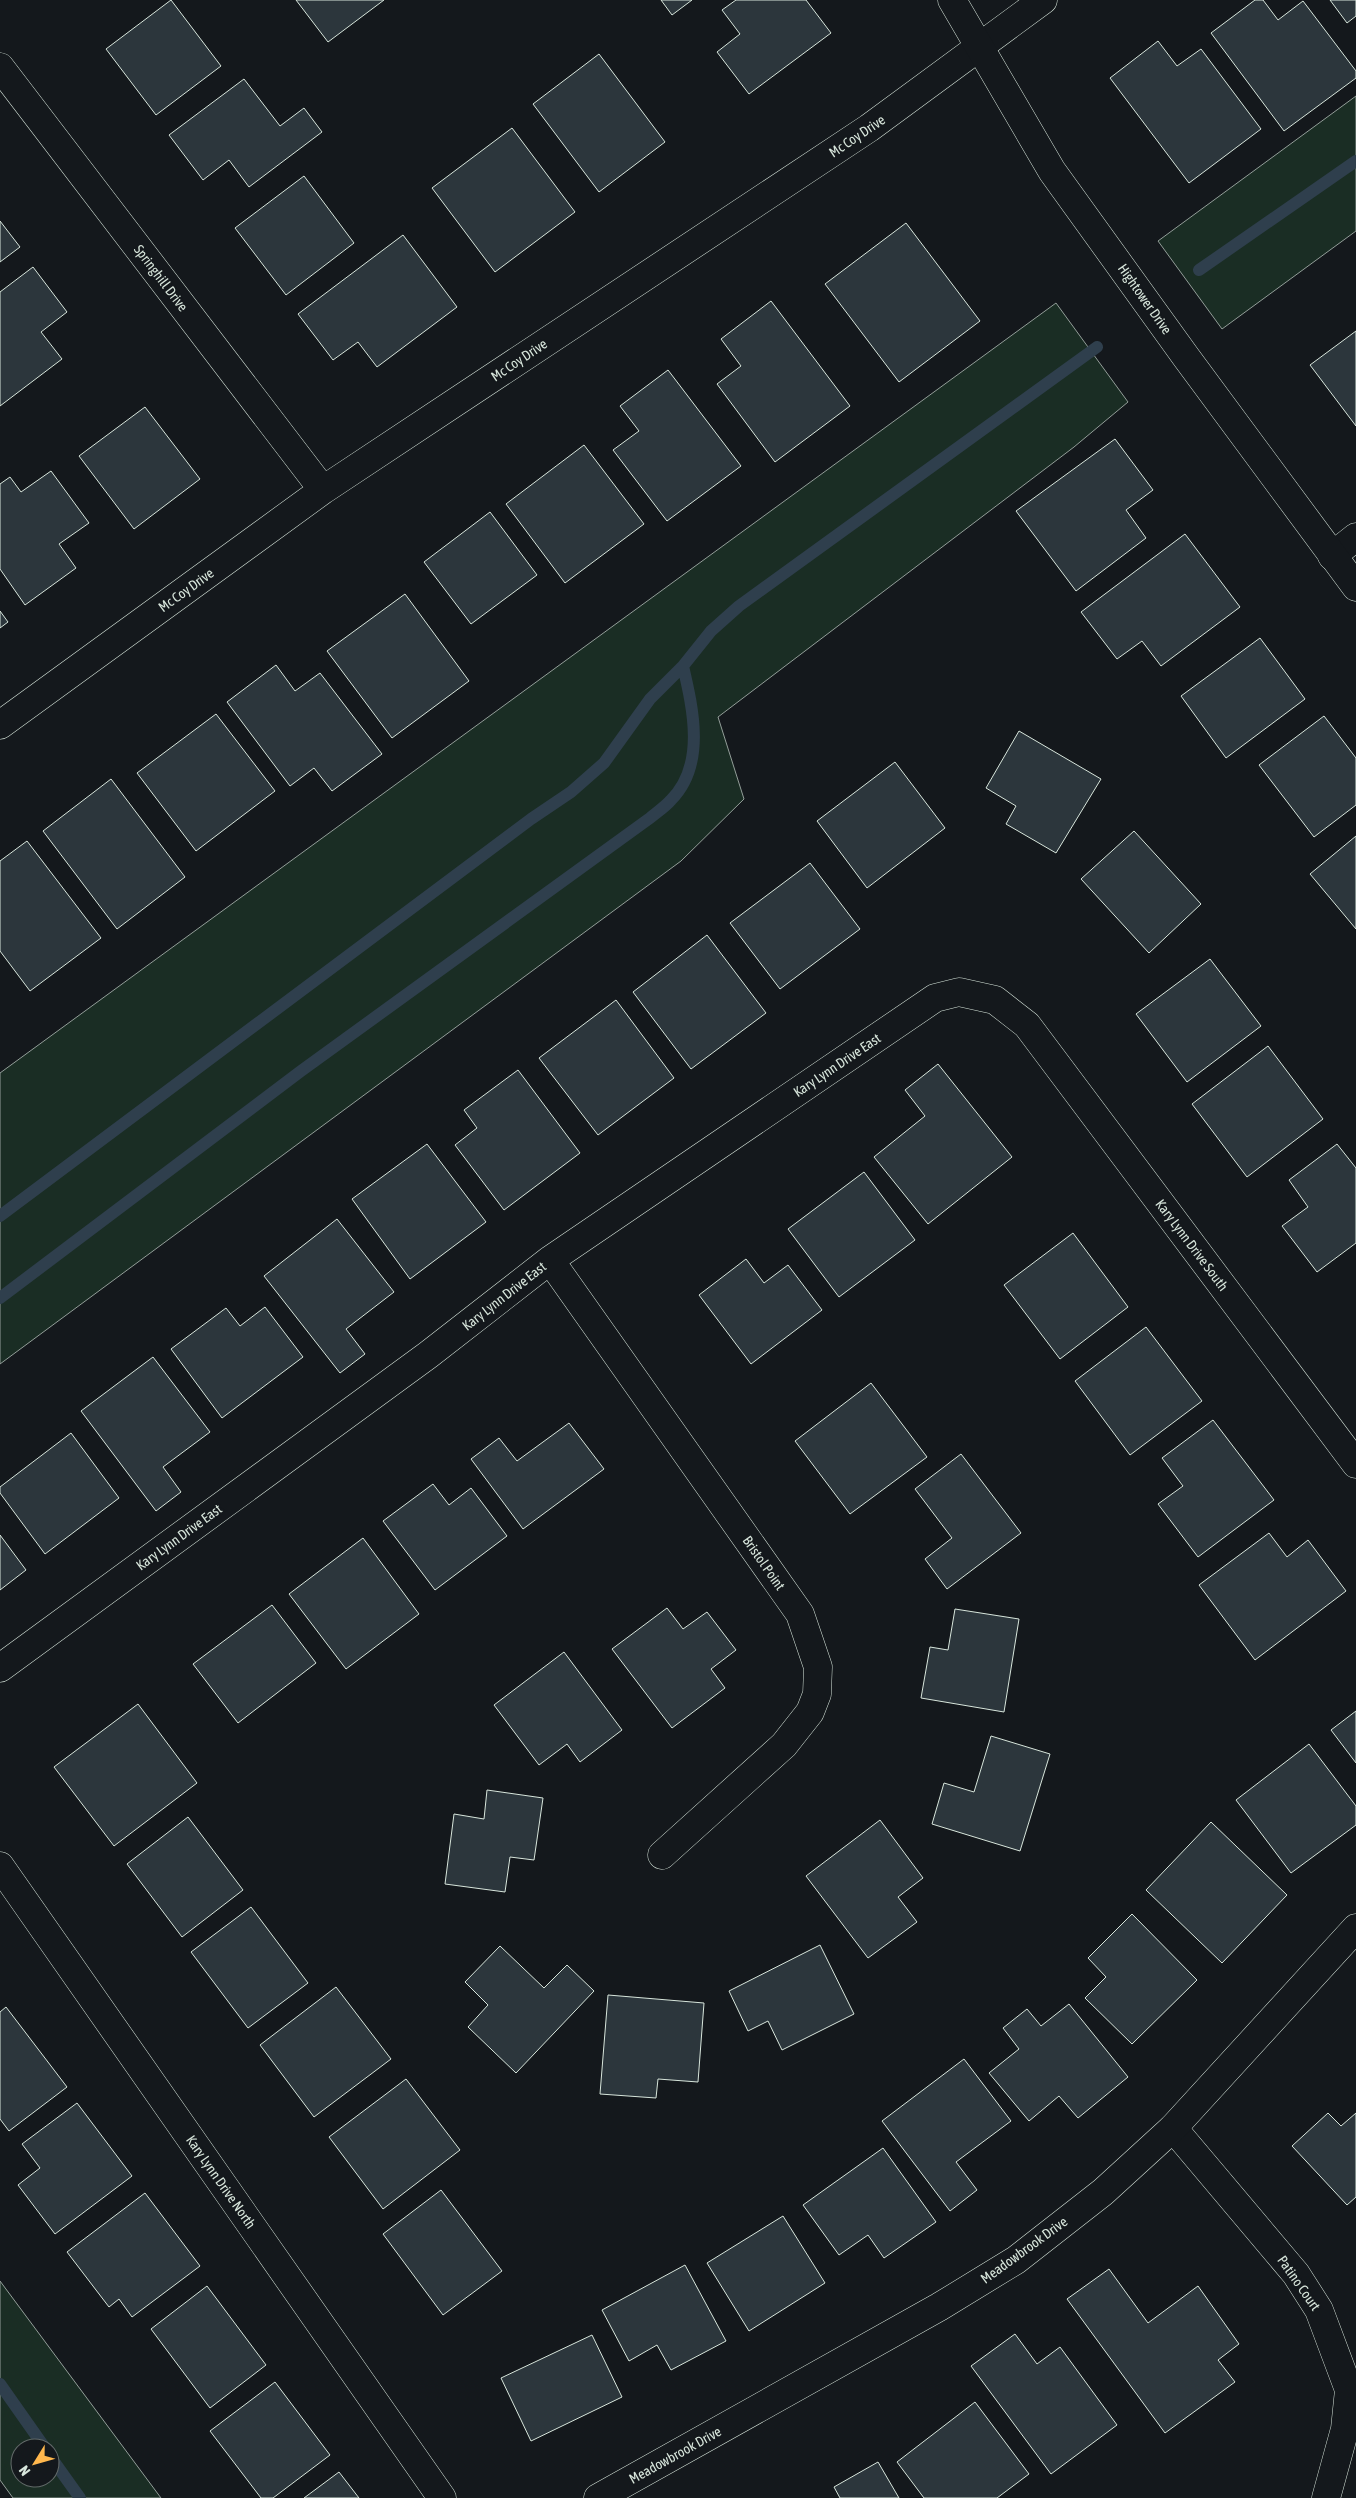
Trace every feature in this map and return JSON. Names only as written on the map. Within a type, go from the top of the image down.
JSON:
[{"type":"street","name":"Hightower Drive","points":[[952,0],[981,46],[1052,171],[1186,357],[1356,587]]},
{"type":"street","name":"Mc Coy Drive","points":[[0,725],[322,490],[870,128],[1043,0]]},
{"type":"street","name":"Springhill Drive","points":[[0,66],[322,490]]},
{"type":"street","points":[[1332,556],[1356,537]]},
{"type":"street","name":"Kary Lynn Drive East","points":[[0,1668],[428,1355],[550,1260],[935,998],[958,992],[995,1000],[1027,1025]]},
{"type":"street","name":"Kary Lynn Drive South","points":[[1027,1025],[1356,1464]]},
{"type":"street","name":"Bristol Point","points":[[550,1260],[800,1614],[818,1667],[817,1694],[810,1712],[784,1745],[662,1855]]},
{"type":"street","name":"Kary Lynn Drive North","points":[[0,1866],[442,2498]]},
{"type":"street","name":"Meadowbrook Drive","points":[[598,2498],[939,2307],[1016,2260],[1103,2192],[1173,2128],[1356,1928]]},
{"type":"street","name":"Patino Court","points":[[1173,2128],[1296,2274],[1319,2310],[1349,2390],[1345,2429],[1326,2498]]},
{"type":"green space","points":[[1356,96],[1356,231],[1222,329],[1158,241]]},
{"type":"green space","points":[[1056,303],[1128,402],[1074,447],[718,717],[744,799],[681,861],[0,1364],[0,1073]]},
{"type":"green space","points":[[0,2281],[161,2498],[13,2498],[0,2480]]},
{"type":"building","points":[[171,0],[221,66],[156,115],[106,49]]},
{"type":"building","points":[[296,0],[384,0],[328,42]]},
{"type":"building","points":[[661,0],[692,0],[672,15]]},
{"type":"building","points":[[736,0],[806,0],[831,33],[749,94],[717,52],[740,34],[722,10]]},
{"type":"building","points":[[1255,0],[1263,0],[1278,20],[1303,1],[1356,71],[1356,78],[1284,131],[1211,33]]},
{"type":"building","points":[[1330,0],[1356,0],[1356,16],[1347,23]]},
{"type":"building","points":[[1158,41],[1177,66],[1201,49],[1261,129],[1189,183],[1110,78]]},
{"type":"building","points":[[599,54],[665,142],[599,192],[533,104]]},
{"type":"building","points":[[244,79],[280,126],[304,108],[322,132],[249,187],[229,160],[203,180],[169,135]]},
{"type":"building","points":[[512,128],[575,212],[495,272],[432,188]]},
{"type":"building","points":[[304,176],[354,243],[286,295],[235,228]]},
{"type":"building","points":[[0,221],[20,247],[0,262]]},
{"type":"building","points":[[906,223],[980,321],[899,382],[825,284]]},
{"type":"building","points":[[403,235],[457,307],[377,367],[358,342],[333,360],[298,314]]},
{"type":"building","points":[[33,267],[67,312],[41,332],[62,359],[0,406],[0,292]]},
{"type":"building","points":[[771,301],[850,406],[775,462],[717,384],[741,366],[721,339]]},
{"type":"building","points":[[1356,331],[1356,426],[1310,365]]},
{"type":"building","points":[[668,370],[741,466],[667,521],[613,450],[639,431],[620,406]]},
{"type":"building","points":[[145,407],[200,479],[134,529],[79,456]]},
{"type":"building","points":[[1115,439],[1153,490],[1126,510],[1146,538],[1076,591],[1016,511]]},
{"type":"building","points":[[584,445],[644,524],[565,583],[506,504]]},
{"type":"building","points":[[51,471],[89,523],[59,544],[76,568],[25,605],[0,569],[0,484],[10,477],[21,492]]},
{"type":"building","points":[[490,512],[537,575],[471,624],[424,562]]},
{"type":"building","points":[[1185,534],[1240,607],[1161,666],[1142,641],[1117,659],[1081,612]]},
{"type":"building","points":[[405,594],[469,681],[392,738],[327,651]]},
{"type":"building","points":[[0,611],[8,622],[0,628]]},
{"type":"building","points":[[1260,638],[1305,699],[1226,758],[1181,696]]},
{"type":"building","points":[[276,665],[295,691],[320,673],[382,754],[332,791],[314,768],[290,786],[227,702]]},
{"type":"building","points":[[216,714],[275,791],[196,851],[137,773]]},
{"type":"building","points":[[1324,716],[1356,758],[1356,805],[1314,837],[1259,765]]},
{"type":"building","points":[[1019,731],[1101,779],[1056,853],[1006,824],[1016,806],[986,788]]},
{"type":"building","points":[[895,762],[945,828],[867,888],[817,821]]},
{"type":"building","points":[[111,779],[185,877],[117,929],[43,831]]},
{"type":"building","points":[[1134,831],[1201,904],[1149,953],[1081,879]]},
{"type":"building","points":[[1356,836],[1356,929],[1310,874]]},
{"type":"building","points":[[27,841],[101,938],[30,991],[0,951],[0,861]]},
{"type":"building","points":[[810,863],[860,929],[780,989],[730,923]]},
{"type":"building","points":[[707,935],[766,1013],[691,1069],[633,992]]},
{"type":"building","points":[[1210,959],[1261,1026],[1187,1082],[1136,1014]]},
{"type":"building","points":[[616,1000],[674,1078],[598,1135],[539,1058]]},
{"type":"building","points":[[1268,1046],[1323,1119],[1247,1177],[1192,1104]]},
{"type":"building","points":[[938,1064],[1012,1157],[928,1224],[874,1157],[925,1116],[905,1090]]},
{"type":"building","points":[[518,1070],[580,1153],[504,1210],[455,1145],[477,1128],[464,1110]]},
{"type":"building","points":[[427,1144],[486,1222],[410,1279],[352,1199]]},
{"type":"building","points":[[1337,1144],[1356,1168],[1356,1243],[1317,1272],[1282,1226],[1308,1207],[1289,1180]]},
{"type":"building","points":[[864,1172],[915,1240],[839,1297],[788,1229]]},
{"type":"building","points":[[337,1219],[394,1292],[346,1329],[365,1354],[340,1373],[264,1276]]},
{"type":"building","points":[[1073,1233],[1128,1307],[1060,1359],[1004,1285]]},
{"type":"building","points":[[746,1259],[764,1283],[788,1265],[822,1310],[751,1364],[699,1295]]},
{"type":"building","points":[[265,1307],[303,1357],[222,1418],[171,1349],[226,1308],[240,1326]]},
{"type":"building","points":[[1146,1327],[1202,1401],[1130,1455],[1075,1381]]},
{"type":"building","points":[[153,1357],[210,1432],[163,1467],[181,1492],[156,1511],[81,1411]]},
{"type":"building","points":[[871,1383],[927,1457],[850,1514],[795,1441]]},
{"type":"building","points":[[1213,1420],[1274,1500],[1198,1557],[1158,1504],[1183,1486],[1162,1458]]},
{"type":"building","points":[[569,1423],[604,1469],[523,1529],[471,1459],[499,1438],[517,1461]]},
{"type":"building","points":[[71,1433],[119,1498],[45,1554],[0,1493],[0,1487]]},
{"type":"building","points":[[961,1454],[1021,1533],[947,1589],[925,1559],[952,1538],[915,1489]]},
{"type":"building","points":[[433,1484],[449,1505],[471,1488],[507,1536],[435,1590],[383,1521]]},
{"type":"building","points":[[1269,1533],[1287,1557],[1308,1540],[1346,1591],[1255,1660],[1199,1585]]},
{"type":"building","points":[[0,1535],[26,1570],[0,1590]]},
{"type":"building","points":[[363,1538],[419,1614],[346,1669],[289,1594]]},
{"type":"building","points":[[272,1605],[316,1663],[238,1723],[193,1664]]},
{"type":"building","points":[[667,1608],[683,1629],[707,1612],[736,1650],[711,1669],[725,1688],[672,1728],[612,1649]]},
{"type":"building","points":[[955,1609],[1019,1619],[1004,1712],[921,1698],[930,1647],[948,1650]]},
{"type":"building","points":[[564,1652],[622,1730],[580,1762],[567,1744],[539,1765],[494,1705]]},
{"type":"building","points":[[138,1704],[197,1783],[114,1846],[54,1767]]},
{"type":"building","points":[[1356,1711],[1356,1763],[1331,1730]]},
{"type":"building","points":[[991,1736],[1050,1754],[1020,1851],[932,1824],[944,1783],[974,1792]]},
{"type":"building","points":[[1309,1744],[1356,1806],[1356,1825],[1291,1873],[1236,1800]]},
{"type":"building","points":[[487,1790],[543,1798],[534,1860],[510,1857],[505,1892],[445,1884],[454,1814],[484,1819]]},
{"type":"building","points":[[188,1817],[243,1890],[182,1937],[127,1864]]},
{"type":"building","points":[[880,1820],[923,1878],[898,1897],[917,1922],[868,1958],[806,1876]]},
{"type":"building","points":[[1211,1822],[1287,1895],[1222,1963],[1146,1890]]},
{"type":"building","points":[[251,1907],[308,1983],[248,2028],[191,1952]]},
{"type":"building","points":[[1132,1914],[1197,1980],[1132,2044],[1085,1998],[1106,1977],[1088,1958]]},
{"type":"building","points":[[820,1945],[854,2014],[782,2050],[768,2021],[748,2031],[729,1991]]},
{"type":"building","points":[[500,1946],[544,1988],[567,1965],[594,1991],[516,2073],[468,2027],[488,2005],[465,1982]]},
{"type":"building","points":[[336,1987],[391,2059],[314,2117],[260,2045]]},
{"type":"building","points":[[608,1995],[704,2003],[698,2082],[658,2079],[656,2098],[600,2094]]},
{"type":"building","points":[[1069,2004],[1128,2077],[1078,2118],[1059,2096],[1029,2121],[989,2073],[1019,2049],[1003,2028],[1027,2009],[1041,2026]]},
{"type":"building","points":[[6,2007],[67,2087],[9,2131],[0,2119],[0,2012]]},
{"type":"building","points":[[964,2059],[1011,2121],[956,2162],[977,2190],[950,2211],[882,2121]]},
{"type":"building","points":[[406,2079],[460,2150],[383,2209],[329,2137]]},
{"type":"building","points":[[77,2103],[132,2176],[55,2234],[18,2185],[40,2168],[22,2144]]},
{"type":"building","points":[[1328,2113],[1341,2126],[1356,2113],[1356,2197],[1347,2205],[1292,2146]]},
{"type":"building","points":[[883,2148],[936,2222],[884,2258],[868,2235],[839,2255],[803,2205]]},
{"type":"building","points":[[441,2190],[502,2271],[443,2315],[383,2234]]},
{"type":"building","points":[[145,2193],[200,2266],[132,2317],[119,2299],[109,2307],[67,2252]]},
{"type":"building","points":[[783,2216],[825,2283],[749,2331],[707,2263]]},
{"type":"building","points":[[685,2265],[726,2341],[671,2370],[657,2345],[629,2361],[602,2310]]},
{"type":"building","points":[[1109,2269],[1148,2323],[1198,2286],[1239,2344],[1218,2360],[1235,2382],[1165,2433],[1067,2299]]},
{"type":"building","points":[[207,2286],[266,2365],[210,2408],[151,2329]]},
{"type":"building","points":[[1015,2334],[1037,2364],[1060,2347],[1117,2425],[1051,2474],[971,2366]]},
{"type":"building","points":[[592,2335],[622,2397],[531,2441],[501,2378]]},
{"type":"building","points":[[275,2382],[330,2455],[273,2498],[261,2498],[210,2431]]},
{"type":"building","points":[[975,2402],[1029,2474],[997,2498],[924,2498],[897,2462]]},
{"type":"building","points":[[878,2462],[899,2498],[840,2498],[834,2487]]},
{"type":"building","points":[[339,2472],[359,2498],[304,2498]]},
{"type":"waterway","points":[[1199,270],[1356,161]]},
{"type":"waterway","points":[[0,1216],[531,819],[571,792],[604,763],[650,699],[683,666],[711,631],[739,606],[1097,347]]},
{"type":"waterway","points":[[0,1298],[301,1071],[666,805],[682,786],[693,754],[693,718],[683,666]]},
{"type":"waterway","points":[[0,2384],[38,2438]]},
{"type":"waterway","points":[[60,2470],[80,2498]]}]
